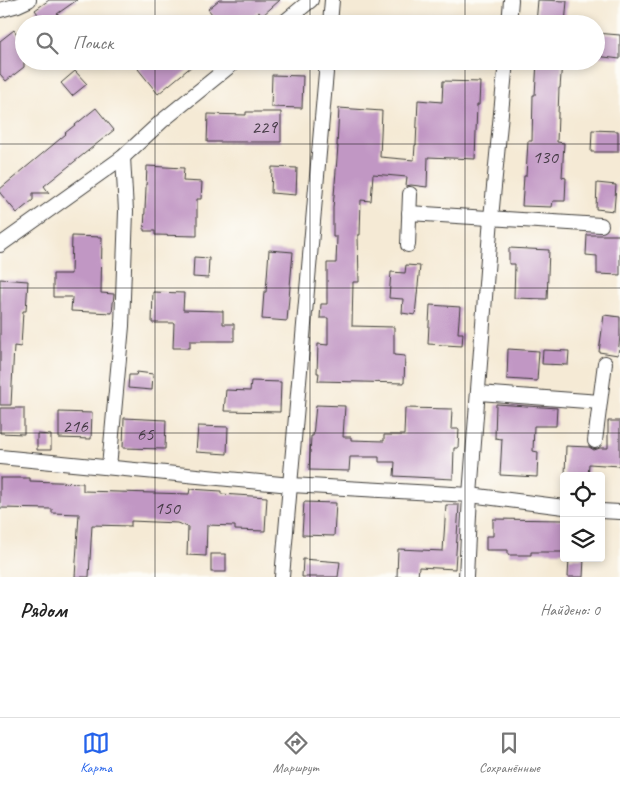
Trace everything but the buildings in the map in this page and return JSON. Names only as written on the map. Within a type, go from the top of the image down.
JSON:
[{"type":"street","points":[[0,10],[29,0]]},
{"type":"street","points":[[293,15],[311,0]]},
{"type":"street","points":[[331,15],[332,0]]},
{"type":"street","points":[[510,15],[511,0]]},
{"type":"street","points":[[0,245],[123,157],[162,121],[225,70]]},
{"type":"street","points":[[282,577],[326,70]]},
{"type":"street","points":[[466,577],[470,495],[491,218],[505,70]]},
{"type":"street","points":[[110,467],[122,326],[126,210],[123,157]]},
{"type":"street","points":[[408,246],[410,194]]},
{"type":"street","points":[[410,213],[601,224]]},
{"type":"street","points":[[595,441],[605,363]]},
{"type":"street","points":[[479,394],[600,402]]},
{"type":"street","points":[[0,457],[291,485],[470,495],[560,506]]},
{"type":"street","points":[[605,511],[620,512]]}]
